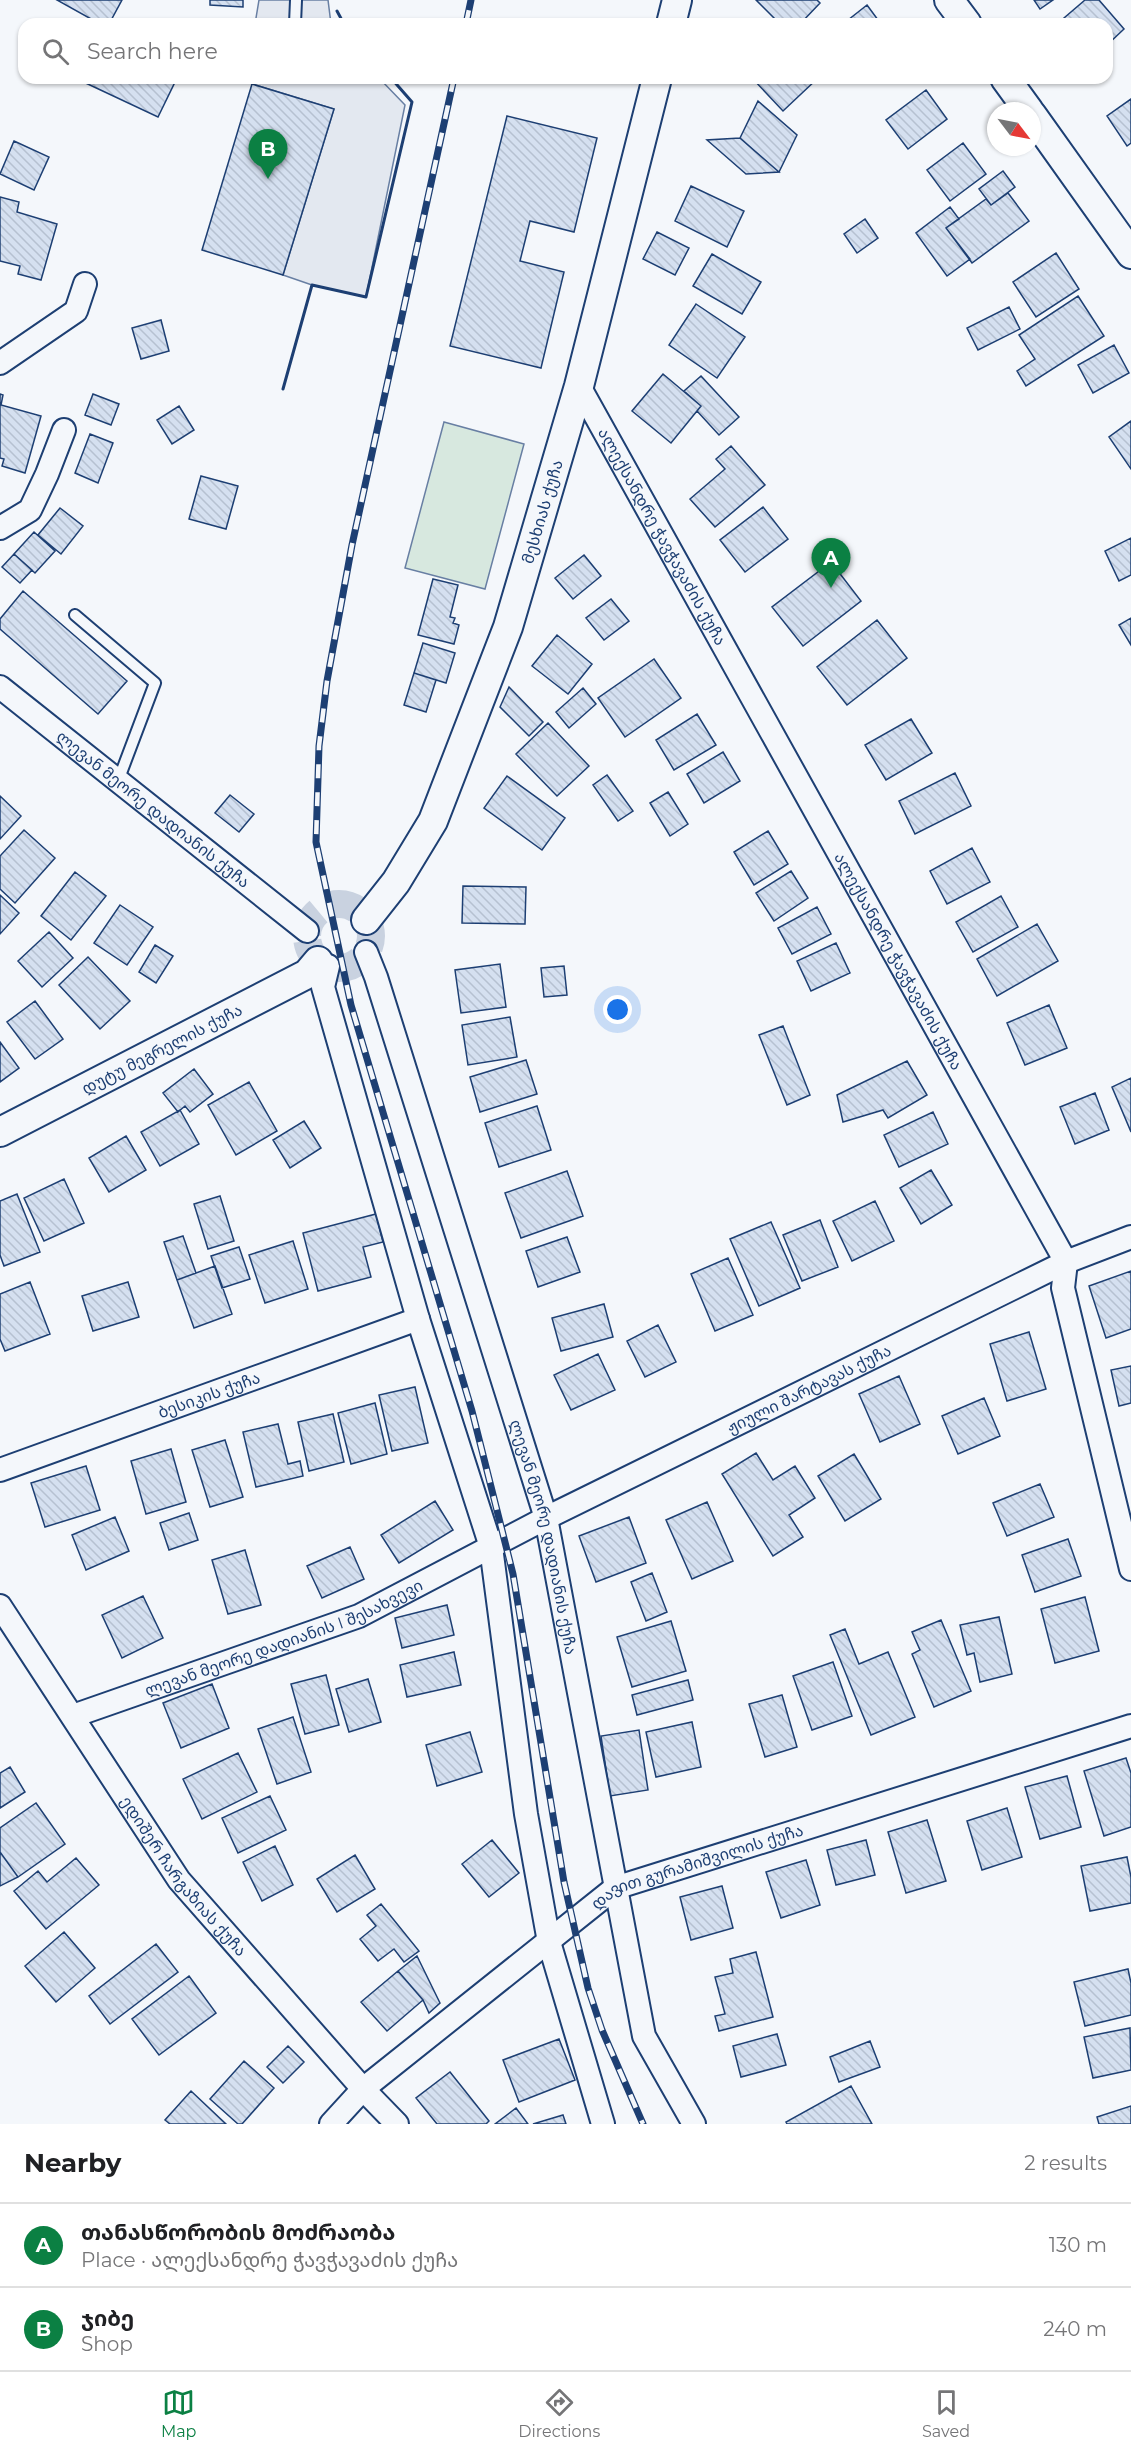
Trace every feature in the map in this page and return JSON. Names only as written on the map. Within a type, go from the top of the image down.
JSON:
[{"type":"street","points":[[672,18],[676,0]]},
{"type":"street","points":[[949,0],[962,18]]},
{"type":"street","name":"მესხიას ქუჩა","points":[[366,920],[396,882],[433,821],[508,627],[579,386],[655,84]]},
{"type":"street","points":[[1009,84],[1022,102]]},
{"type":"street","points":[[1041,128],[1131,254]]},
{"type":"street","points":[[0,363],[76,311],[85,284]]},
{"type":"street","name":"ალექსანდრე ჭავჭავაძის ქუჩა","points":[[579,386],[1066,1262]]},
{"type":"street","points":[[0,528],[30,510],[64,430]]},
{"type":"street","name":"ლევან მეორე დადიანის ქუჩა","points":[[0,687],[307,931]]},
{"type":"street","name":"ლევან მეორე დადიანის ქუჩა","points":[[366,952],[376,977],[546,1518],[644,2036],[694,2124]]},
{"type":"street","points":[[323,963],[323,987],[418,1319],[490,1547],[526,1814],[549,1942],[603,2124]]},
{"type":"street","name":"დუტუ მეგრელის ქუჩა","points":[[0,1132],[307,974],[323,963]]},
{"type":"street","name":"ჟიული შარტავას ქუჩა","points":[[490,1547],[1066,1262],[1131,1238]]},
{"type":"street","points":[[1066,1262],[1063,1288],[1131,1569]]},
{"type":"street","name":"ბესიკის ქუჩა","points":[[0,1470],[418,1319]]},
{"type":"street","name":"ლევან მეორე დადიანის I შესახვევი","points":[[73,1716],[359,1616],[490,1547]]},
{"type":"street","name":"ედიშერ ჩარგაზიას ქუჩა","points":[[0,1606],[179,1880],[397,2124]]},
{"type":"street","name":"დავით გურამიშვილის ქუჩა","points":[[331,2124],[363,2088],[615,1888],[1131,1726]]},
{"type":"lane","points":[[295,18],[296,0]]},
{"type":"lane","points":[[75,615],[155,683],[118,781]]},
{"type":"shaded area","points":[[259,0],[328,0],[330,18],[256,18]]},
{"type":"shaded area","points":[[252,84],[385,84],[405,105],[366,297],[312,285],[283,275],[334,109]]},
{"type":"shaded area","points":[[444,422],[524,444],[485,589],[405,568]]},
{"type":"building","points":[[57,0],[122,0],[112,18],[89,18]]},
{"type":"building","points":[[210,0],[243,0],[243,7],[210,5]]},
{"type":"building","points":[[756,0],[817,0],[820,3],[806,18],[774,18]]},
{"type":"building","points":[[1034,0],[1053,0],[1040,9]]},
{"type":"building","points":[[1085,0],[1099,0],[1124,29],[1113,39],[1113,18],[1064,18]]},
{"type":"building","points":[[867,5],[877,18],[851,18]]},
{"type":"building","points":[[88,84],[174,84],[158,117]]},
{"type":"building","points":[[252,84],[334,109],[283,275],[202,250]]},
{"type":"building","points":[[758,84],[812,84],[783,111]]},
{"type":"building","points":[[926,90],[947,119],[908,149],[886,120]]},
{"type":"building","points":[[1131,99],[1131,143],[1127,146],[1107,116]]},
{"type":"building","points":[[758,101],[797,135],[779,172],[740,138]]},
{"type":"building","points":[[507,116],[597,138],[574,232],[530,221],[520,261],[564,272],[541,368],[450,346]]},
{"type":"building","points":[[740,138],[779,172],[746,174],[707,140]]},
{"type":"building","points":[[14,141],[49,157],[34,190],[0,174]]},
{"type":"building","points":[[963,143],[986,174],[950,201],[927,170]]},
{"type":"building","points":[[1003,171],[1015,187],[991,205],[979,189]]},
{"type":"building","points":[[691,186],[744,211],[727,247],[675,221]]},
{"type":"building","points":[[1008,193],[1029,221],[972,263],[946,228],[986,199],[991,205]]},
{"type":"building","points":[[0,197],[19,202],[17,212],[57,224],[41,280],[18,274],[20,266],[0,261]]},
{"type":"building","points":[[950,207],[959,219],[946,228],[970,259],[947,276],[916,233]]},
{"type":"building","points":[[865,219],[878,238],[857,253],[844,234]]},
{"type":"building","points":[[657,232],[689,248],[675,275],[643,259]]},
{"type":"building","points":[[1056,253],[1079,289],[1036,317],[1013,282]]},
{"type":"building","points":[[712,254],[761,282],[742,314],[693,286]]},
{"type":"building","points":[[1078,296],[1104,336],[1026,386],[1017,371],[1035,359],[1019,335]]},
{"type":"building","points":[[696,304],[745,337],[717,378],[669,345]]},
{"type":"building","points":[[1009,307],[1020,329],[978,350],[967,328]]},
{"type":"building","points":[[161,320],[169,351],[141,359],[132,328]]},
{"type":"building","points":[[1114,345],[1129,373],[1093,393],[1078,365]]},
{"type":"building","points":[[663,374],[701,406],[671,443],[632,411]]},
{"type":"building","points":[[701,376],[739,417],[719,435],[697,411],[701,406],[684,391]]},
{"type":"building","points":[[0,394],[3,395],[1,405],[41,416],[25,473],[2,466],[4,459],[0,458]]},
{"type":"building","points":[[93,394],[119,404],[111,425],[85,415]]},
{"type":"building","points":[[179,406],[194,430],[172,444],[157,420]]},
{"type":"building","points":[[1131,421],[1131,469],[1109,437]]},
{"type":"building","points":[[90,434],[113,443],[98,483],[75,473]]},
{"type":"building","points":[[731,446],[765,485],[715,527],[690,499],[725,469],[716,459]]},
{"type":"building","points":[[201,476],[238,486],[226,529],[189,519]]},
{"type":"building","points":[[763,507],[788,539],[745,572],[720,540]]},
{"type":"building","points":[[60,508],[83,526],[61,554],[38,535]]},
{"type":"building","points":[[34,532],[55,551],[35,573],[14,554]]},
{"type":"building","points":[[1131,538],[1131,575],[1119,581],[1105,551]]},
{"type":"building","points":[[14,554],[32,570],[20,583],[2,567]]},
{"type":"building","points":[[584,555],[601,576],[573,599],[555,578]]},
{"type":"building","points":[[831,562],[861,601],[803,646],[772,607]]},
{"type":"building","points":[[433,579],[458,585],[450,617],[455,618],[453,623],[459,625],[454,644],[418,635]]},
{"type":"building","points":[[23,591],[127,681],[98,714],[0,629],[0,619]]},
{"type":"building","points":[[611,599],[629,621],[604,640],[586,618]]},
{"type":"building","points":[[1131,618],[1131,645],[1119,625]]},
{"type":"building","points":[[877,620],[907,658],[847,705],[817,667]]},
{"type":"building","points":[[557,635],[592,664],[568,694],[532,666]]},
{"type":"building","points":[[423,643],[455,653],[446,683],[414,673]]},
{"type":"building","points":[[654,659],[681,698],[625,737],[598,698]]},
{"type":"building","points":[[414,673],[436,680],[426,712],[404,705]]},
{"type":"building","points":[[509,687],[543,722],[529,736],[500,707]]},
{"type":"building","points":[[583,688],[596,704],[569,728],[556,712]]},
{"type":"building","points":[[697,714],[716,745],[674,770],[656,740]]},
{"type":"building","points":[[911,719],[932,753],[886,780],[865,745]]},
{"type":"building","points":[[548,723],[589,766],[557,796],[516,754]]},
{"type":"building","points":[[723,752],[740,781],[704,803],[687,774]]},
{"type":"building","points":[[955,773],[971,806],[915,834],[899,801]]},
{"type":"building","points":[[607,775],[633,811],[618,821],[593,785]]},
{"type":"building","points":[[507,776],[565,818],[542,850],[484,808]]},
{"type":"building","points":[[668,792],[688,824],[670,836],[650,803]]},
{"type":"building","points":[[230,795],[254,814],[239,832],[215,813]]},
{"type":"building","points":[[0,796],[21,816],[0,839]]},
{"type":"building","points":[[24,830],[55,858],[15,903],[0,889],[0,856]]},
{"type":"building","points":[[768,831],[788,864],[754,885],[734,852]]},
{"type":"building","points":[[972,848],[990,882],[947,904],[930,871]]},
{"type":"building","points":[[791,871],[808,898],[774,921],[756,893]]},
{"type":"building","points":[[75,872],[106,896],[71,940],[41,916]]},
{"type":"building","points":[[463,886],[526,887],[525,924],[462,923]]},
{"type":"building","points":[[0,895],[19,913],[0,934]]},
{"type":"building","points":[[1001,896],[1018,927],[973,952],[956,922]]},
{"type":"building","points":[[120,905],[153,927],[127,965],[94,943]]},
{"type":"building","points":[[817,907],[831,934],[792,954],[778,928]]},
{"type":"building","points":[[1037,924],[1058,961],[997,996],[977,959]]},
{"type":"building","points":[[49,932],[73,958],[42,987],[18,961]]},
{"type":"building","points":[[836,943],[850,973],[811,991],[797,961]]},
{"type":"building","points":[[155,945],[173,956],[156,983],[139,972]]},
{"type":"building","points":[[88,957],[130,1001],[100,1029],[59,985]]},
{"type":"building","points":[[500,964],[506,1007],[461,1013],[455,970]]},
{"type":"building","points":[[564,966],[567,995],[544,997],[541,968]]},
{"type":"building","points":[[35,1001],[63,1039],[35,1059],[7,1022]]},
{"type":"building","points":[[1049,1005],[1067,1048],[1025,1065],[1007,1023]]},
{"type":"building","points":[[510,1017],[517,1057],[468,1065],[462,1025]]},
{"type":"building","points":[[783,1026],[810,1095],[787,1105],[759,1035]]},
{"type":"building","points":[[0,1042],[19,1068],[0,1082]]},
{"type":"building","points":[[526,1060],[537,1094],[480,1112],[470,1077]]},
{"type":"building","points":[[907,1061],[927,1095],[888,1118],[883,1110],[843,1122],[837,1095]]},
{"type":"building","points":[[194,1069],[213,1094],[190,1112],[185,1106],[178,1112],[163,1093]]},
{"type":"building","points":[[1131,1078],[1131,1132],[1112,1087]]},
{"type":"building","points":[[249,1082],[277,1131],[236,1155],[208,1105]]},
{"type":"building","points":[[1095,1093],[1109,1130],[1075,1144],[1060,1107]]},
{"type":"building","points":[[537,1106],[551,1150],[499,1167],[485,1123]]},
{"type":"building","points":[[180,1110],[199,1144],[160,1166],[141,1132]]},
{"type":"building","points":[[933,1112],[948,1144],[899,1167],[884,1135]]},
{"type":"building","points":[[304,1121],[321,1148],[290,1168],[273,1140]]},
{"type":"building","points":[[126,1136],[146,1170],[109,1192],[89,1158]]},
{"type":"building","points":[[931,1170],[952,1205],[921,1224],[900,1188]]},
{"type":"building","points":[[567,1171],[583,1216],[521,1238],[505,1193]]},
{"type":"building","points":[[64,1179],[84,1223],[44,1241],[24,1198]]},
{"type":"building","points":[[17,1194],[40,1252],[4,1266],[0,1255],[0,1201]]},
{"type":"building","points":[[220,1196],[234,1241],[208,1249],[194,1204]]},
{"type":"building","points":[[875,1201],[894,1241],[852,1261],[833,1221]]},
{"type":"building","points":[[376,1214],[383,1242],[363,1247],[371,1277],[318,1291],[303,1233]]},
{"type":"building","points":[[820,1220],[838,1267],[802,1281],[783,1235]]},
{"type":"building","points":[[771,1222],[800,1288],[759,1306],[730,1239]]},
{"type":"building","points":[[183,1236],[196,1273],[177,1280],[164,1242]]},
{"type":"building","points":[[567,1237],[580,1272],[538,1287],[526,1251]]},
{"type":"building","points":[[293,1241],[308,1289],[265,1303],[249,1255]]},
{"type":"building","points":[[239,1247],[250,1279],[222,1288],[211,1256]]},
{"type":"building","points":[[728,1258],[753,1315],[715,1331],[691,1274]]},
{"type":"building","points":[[215,1266],[232,1314],[194,1328],[177,1280]]},
{"type":"building","points":[[1131,1271],[1131,1329],[1106,1338],[1089,1286]]},
{"type":"building","points":[[30,1282],[50,1334],[5,1351],[0,1339],[0,1294]]},
{"type":"building","points":[[128,1282],[139,1317],[93,1331],[82,1296]]},
{"type":"building","points":[[604,1304],[613,1337],[561,1351],[552,1318]]},
{"type":"building","points":[[658,1325],[676,1362],[645,1377],[627,1341]]},
{"type":"building","points":[[1029,1332],[1046,1389],[1007,1401],[990,1344]]},
{"type":"building","points":[[598,1354],[615,1390],[571,1410],[554,1375]]},
{"type":"building","points":[[1131,1366],[1131,1403],[1119,1406],[1111,1370]]},
{"type":"building","points":[[899,1376],[920,1424],[880,1442],[859,1394]]},
{"type":"building","points":[[415,1387],[428,1443],[392,1451],[379,1395]]},
{"type":"building","points":[[984,1398],[1000,1436],[958,1454],[942,1416]]},
{"type":"building","points":[[375,1403],[387,1454],[351,1464],[338,1413]]},
{"type":"building","points":[[333,1414],[344,1462],[309,1471],[298,1422]]},
{"type":"building","points":[[278,1424],[288,1464],[300,1461],[303,1476],[256,1487],[243,1432]]},
{"type":"building","points":[[225,1440],[243,1497],[210,1507],[192,1450]]},
{"type":"building","points":[[171,1449],[186,1502],[146,1514],[131,1461]]},
{"type":"building","points":[[756,1453],[773,1480],[795,1466],[815,1498],[789,1515],[803,1537],[773,1556],[722,1474]]},
{"type":"building","points":[[854,1454],[881,1499],[845,1521],[818,1476]]},
{"type":"building","points":[[86,1466],[100,1510],[45,1527],[31,1483]]},
{"type":"building","points":[[1040,1484],[1054,1517],[1007,1536],[993,1503]]},
{"type":"building","points":[[435,1501],[453,1530],[399,1563],[381,1535]]},
{"type":"building","points":[[707,1502],[733,1561],[692,1579],[666,1520]]},
{"type":"building","points":[[189,1513],[198,1540],[169,1550],[160,1523]]},
{"type":"building","points":[[115,1517],[129,1551],[86,1570],[72,1535]]},
{"type":"building","points":[[629,1517],[646,1563],[596,1582],[579,1536]]},
{"type":"building","points":[[1068,1539],[1081,1576],[1035,1592],[1022,1555]]},
{"type":"building","points":[[350,1547],[364,1579],[322,1598],[307,1566]]},
{"type":"building","points":[[245,1550],[261,1605],[228,1614],[212,1560]]},
{"type":"building","points":[[652,1573],[667,1612],[646,1621],[631,1582]]},
{"type":"building","points":[[143,1596],[163,1638],[122,1658],[102,1615]]},
{"type":"building","points":[[1085,1597],[1099,1651],[1055,1663],[1041,1609]]},
{"type":"building","points":[[447,1605],[454,1635],[402,1648],[395,1618]]},
{"type":"building","points":[[999,1617],[1012,1674],[980,1682],[974,1653],[967,1655],[960,1625]]},
{"type":"building","points":[[941,1620],[971,1691],[934,1707],[912,1654],[920,1650],[912,1632]]},
{"type":"building","points":[[671,1621],[686,1671],[632,1687],[617,1637]]},
{"type":"building","points":[[845,1629],[859,1664],[888,1652],[915,1717],[871,1735],[830,1635]]},
{"type":"building","points":[[454,1652],[461,1685],[407,1697],[400,1665]]},
{"type":"building","points":[[833,1662],[852,1716],[812,1730],[793,1676]]},
{"type":"building","points":[[326,1675],[339,1725],[305,1734],[291,1684]]},
{"type":"building","points":[[368,1679],[381,1722],[349,1732],[336,1689]]},
{"type":"building","points":[[688,1680],[693,1700],[637,1715],[632,1695]]},
{"type":"building","points":[[212,1684],[229,1728],[181,1748],[163,1703]]},
{"type":"building","points":[[782,1695],[797,1747],[765,1757],[749,1704]]},
{"type":"building","points":[[293,1717],[311,1772],[277,1784],[258,1729]]},
{"type":"building","points":[[692,1722],[701,1767],[656,1777],[646,1732]]},
{"type":"building","points":[[639,1730],[648,1790],[610,1796],[601,1736]]},
{"type":"building","points":[[470,1732],[482,1772],[437,1786],[426,1745]]},
{"type":"building","points":[[238,1753],[257,1792],[202,1819],[183,1779]]},
{"type":"building","points":[[1126,1758],[1131,1773],[1131,1827],[1104,1836],[1084,1771]]},
{"type":"building","points":[[10,1767],[25,1792],[0,1808],[0,1773]]},
{"type":"building","points":[[1067,1776],[1081,1827],[1040,1839],[1025,1787]]},
{"type":"building","points":[[270,1796],[286,1830],[238,1853],[222,1818]]},
{"type":"building","points":[[36,1803],[65,1844],[18,1877],[0,1852],[0,1828]]},
{"type":"building","points":[[1007,1808],[1022,1857],[982,1870],[967,1821]]},
{"type":"building","points":[[927,1820],[946,1881],[906,1893],[888,1832]]},
{"type":"building","points":[[492,1840],[519,1873],[489,1897],[462,1864]]},
{"type":"building","points":[[866,1840],[875,1875],[836,1885],[827,1850]]},
{"type":"building","points":[[275,1846],[293,1885],[262,1901],[243,1862]]},
{"type":"building","points":[[0,1852],[18,1877],[0,1886]]},
{"type":"building","points":[[355,1855],[375,1889],[337,1912],[317,1879]]},
{"type":"building","points":[[1127,1857],[1131,1877],[1131,1903],[1090,1911],[1081,1866]]},
{"type":"building","points":[[76,1858],[99,1885],[46,1929],[14,1891],[38,1871],[47,1882]]},
{"type":"building","points":[[806,1860],[820,1905],[781,1918],[766,1872]]},
{"type":"building","points":[[722,1886],[733,1928],[691,1940],[680,1897]]},
{"type":"building","points":[[381,1904],[419,1951],[404,1962],[394,1949],[378,1961],[360,1939],[376,1926],[367,1915]]},
{"type":"building","points":[[64,1932],[95,1968],[56,2002],[25,1966]]},
{"type":"building","points":[[156,1944],[178,1972],[110,2024],[89,1996]]},
{"type":"building","points":[[756,1952],[773,2017],[719,2031],[715,2016],[725,2014],[715,1977],[733,1973],[730,1959]]},
{"type":"building","points":[[417,1956],[440,2003],[429,2013],[423,2000],[398,1971]]},
{"type":"building","points":[[1128,1969],[1131,1983],[1131,2015],[1085,2026],[1074,1982]]},
{"type":"building","points":[[398,1971],[423,2000],[387,2031],[361,2002]]},
{"type":"building","points":[[189,1976],[216,2013],[159,2055],[132,2019]]},
{"type":"building","points":[[1130,2028],[1131,2070],[1093,2078],[1084,2037]]},
{"type":"building","points":[[777,2034],[786,2065],[741,2077],[733,2046]]},
{"type":"building","points":[[559,2039],[575,2080],[519,2102],[503,2060]]},
{"type":"building","points":[[870,2041],[880,2067],[839,2082],[830,2057]]},
{"type":"building","points":[[288,2046],[304,2062],[283,2083],[267,2067]]},
{"type":"building","points":[[244,2061],[274,2088],[242,2124],[238,2124],[210,2099]]},
{"type":"building","points":[[450,2072],[489,2121],[486,2124],[437,2124],[416,2098]]},
{"type":"building","points":[[851,2086],[872,2124],[787,2124],[786,2122]]},
{"type":"building","points":[[191,2091],[226,2124],[170,2124],[165,2120]]},
{"type":"building","points":[[1131,2106],[1131,2124],[1099,2124],[1097,2117]]},
{"type":"building","points":[[516,2108],[528,2124],[495,2124]]},
{"type":"building","points":[[563,2115],[566,2124],[533,2124]]},
{"type":"tunnel","points":[[339,904],[357,910],[365,918],[371,936],[365,954],[357,962],[339,968],[321,962],[313,954],[307,936],[313,918],[321,910],[339,904]]},
{"type":"railway","points":[[467,18],[471,0]]},
{"type":"railway","points":[[453,84],[352,545],[327,681],[319,746],[316,842],[351,1005],[472,1411],[513,1574],[564,1882],[588,1988],[602,2030],[643,2124]]},
{"type":"wall","points":[[337,11],[341,18]]},
{"type":"wall","points":[[283,389],[312,285],[366,297],[412,102],[396,84]]},
{"type":"place","name":"ჯიბე","points":[[268,179]]},
{"type":"place","name":"თანასწორობის მოძრაობა","points":[[831,588]]}]
